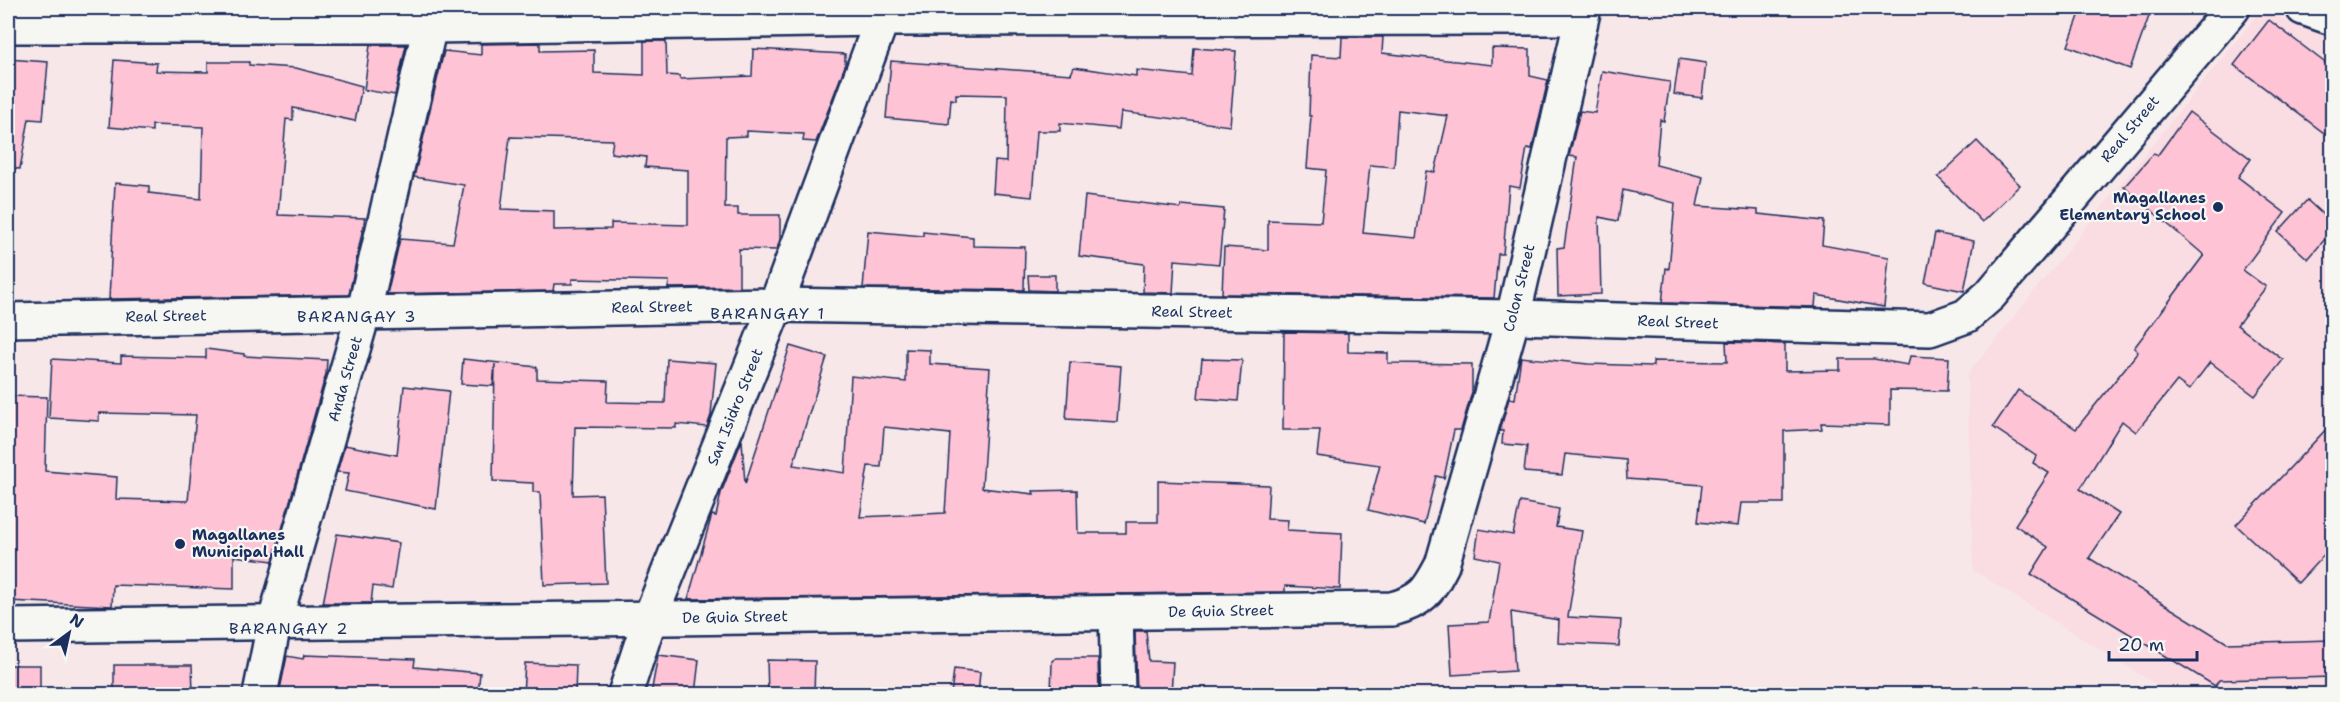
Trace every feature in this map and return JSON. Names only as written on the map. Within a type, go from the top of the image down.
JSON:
[{"type":"street","name":"Real Street","points":[[8,320],[364,311],[776,305],[1513,317],[1929,329],[1966,316],[1990,294],[2233,8]]},
{"type":"street","points":[[2303,8],[2332,18]]},
{"type":"street","name":"Colon Street","points":[[1442,565],[1513,317],[1582,13]]},
{"type":"street","points":[[8,26],[430,26],[882,19],[1582,13]]},
{"type":"street","name":"San Isidro Street","points":[[625,694],[650,618],[776,305],[882,19]]},
{"type":"street","name":"Anda Street","points":[[260,694],[274,624],[364,311],[430,26]]},
{"type":"street","name":"De Guia Street","points":[[8,626],[1392,609],[1413,603],[1429,590],[1442,565]]},
{"type":"street","points":[[1116,612],[1118,694]]},
{"type":"shaded area","name":"Magallanes Elementary School","points":[[2261,10],[2332,39],[2332,694],[2171,694],[1973,570],[1967,375]]},
{"type":"building","points":[[2082,8],[2152,8],[2130,69],[2068,46]]},
{"type":"building","points":[[2269,20],[2332,68],[2332,139],[2234,65]]},
{"type":"building","points":[[1342,37],[1383,37],[1382,53],[1492,65],[1492,48],[1530,49],[1530,76],[1548,80],[1532,149],[1527,148],[1520,188],[1509,186],[1503,254],[1498,254],[1494,298],[1222,294],[1224,247],[1268,250],[1268,220],[1321,222],[1326,170],[1307,168],[1311,116],[1309,116],[1311,55],[1341,57]],"holes":[[[1398,110],[1448,116],[1435,172],[1426,171],[1416,238],[1363,233],[1370,165],[1394,167]]]},
{"type":"building","points":[[644,41],[666,41],[667,75],[680,76],[680,79],[752,76],[753,49],[845,54],[845,66],[816,142],[803,141],[804,134],[747,131],[747,136],[726,137],[725,208],[738,208],[738,215],[780,215],[780,239],[777,250],[739,249],[739,287],[668,288],[669,281],[572,279],[572,284],[554,284],[553,291],[387,294],[400,239],[453,243],[464,185],[414,177],[444,51],[481,55],[481,44],[540,43],[540,51],[594,50],[594,73],[644,75]],"holes":[[[510,137],[613,140],[611,153],[646,157],[645,167],[688,170],[688,225],[611,223],[611,229],[554,230],[554,211],[501,209]]]},
{"type":"building","points":[[370,45],[406,45],[395,95],[364,90]]},
{"type":"building","points":[[1194,48],[1236,51],[1230,126],[1121,112],[1119,129],[1060,123],[1060,131],[1037,131],[1032,197],[993,193],[995,161],[1006,162],[1007,95],[956,94],[956,100],[951,99],[949,124],[886,118],[891,61],[1071,74],[1074,67],[1136,76],[1136,70],[1192,76]]},
{"type":"building","points":[[8,59],[48,62],[43,120],[29,119],[20,169],[8,168]]},
{"type":"building","points":[[1679,59],[1706,63],[1702,98],[1674,94]]},
{"type":"building","points":[[114,60],[157,63],[156,71],[208,72],[208,62],[249,62],[249,65],[296,68],[362,86],[355,121],[293,108],[293,120],[286,119],[278,215],[365,218],[349,295],[109,299],[115,183],[149,186],[149,193],[201,199],[203,127],[152,125],[152,131],[109,127]]},
{"type":"building","points":[[1602,71],[1670,82],[1664,121],[1660,120],[1656,165],[1703,177],[1697,206],[1758,210],[1758,214],[1824,221],[1822,245],[1889,257],[1884,307],[1816,295],[1815,307],[1662,303],[1666,268],[1669,269],[1675,203],[1623,190],[1618,221],[1599,217],[1601,294],[1558,296],[1557,248],[1564,247],[1577,157],[1569,156],[1580,111],[1595,113]]},
{"type":"building","points":[[2189,112],[2251,159],[2238,177],[2285,213],[2243,270],[2266,287],[2237,325],[2283,360],[2255,396],[2210,362],[2189,390],[2177,381],[2136,432],[2122,421],[2080,489],[2119,514],[2089,558],[2227,643],[2332,640],[2332,677],[2219,680],[2215,686],[2031,574],[2048,547],[2015,525],[2049,473],[2033,463],[2036,456],[1993,427],[2018,390],[2076,429],[2138,352],[2134,348],[2204,255],[2124,187],[2154,153],[2157,156]]},
{"type":"building","points":[[1977,141],[2020,185],[1982,222],[1938,177]]},
{"type":"building","points":[[1085,196],[1181,208],[1182,205],[1224,209],[1219,264],[1175,260],[1173,293],[1143,292],[1144,264],[1079,256]]},
{"type":"building","points":[[2307,200],[2332,223],[2332,231],[2308,259],[2278,232]]},
{"type":"building","points":[[868,231],[923,236],[923,232],[973,237],[973,246],[1025,247],[1024,290],[863,288]]},
{"type":"building","points":[[1935,233],[1974,241],[1964,291],[1925,283]]},
{"type":"building","points":[[1028,275],[1055,275],[1055,291],[1029,290]]},
{"type":"building","points":[[1284,332],[1348,333],[1348,352],[1388,353],[1388,363],[1472,364],[1472,392],[1461,430],[1454,430],[1444,478],[1436,476],[1424,524],[1368,510],[1380,465],[1317,456],[1320,430],[1283,430]]},
{"type":"building","points":[[1726,342],[1785,344],[1785,371],[1840,370],[1840,359],[1874,359],[1908,365],[1910,356],[1949,358],[1947,391],[1890,390],[1890,425],[1821,423],[1822,429],[1784,431],[1784,503],[1741,503],[1738,526],[1698,522],[1702,485],[1627,479],[1626,460],[1565,454],[1562,475],[1524,472],[1527,446],[1502,444],[1503,431],[1500,431],[1509,398],[1515,399],[1521,357],[1588,364],[1653,366],[1653,361],[1727,362]]},
{"type":"building","points":[[790,346],[827,357],[793,465],[845,473],[851,376],[906,382],[906,349],[930,350],[930,364],[990,368],[982,488],[1034,494],[1033,491],[1077,490],[1078,533],[1126,533],[1126,522],[1158,522],[1158,481],[1269,485],[1267,519],[1288,520],[1287,530],[1342,533],[1340,589],[1285,586],[1285,592],[688,599],[712,515],[716,516],[721,493],[742,440],[745,484]],"holes":[[[884,427],[950,434],[945,513],[860,517],[868,466],[881,467]]]},
{"type":"building","points":[[206,349],[244,354],[244,356],[327,360],[326,374],[273,561],[234,556],[234,589],[113,585],[112,606],[8,601],[8,396],[47,397],[45,471],[117,477],[116,499],[188,501],[196,415],[99,413],[99,421],[49,418],[52,359],[121,363],[121,356],[206,358]]},
{"type":"building","points":[[463,359],[537,367],[537,379],[608,381],[607,402],[665,403],[667,359],[716,363],[711,415],[707,427],[676,424],[676,428],[575,427],[573,495],[602,494],[606,583],[544,585],[540,492],[533,492],[533,483],[493,481],[495,364],[493,386],[461,384]]},
{"type":"building","points":[[1202,359],[1242,360],[1238,401],[1198,398]]},
{"type":"building","points":[[1070,362],[1121,366],[1117,422],[1066,419]]},
{"type":"building","points":[[404,386],[449,391],[436,509],[345,491],[349,473],[337,472],[345,445],[397,455]]},
{"type":"building","points":[[2332,423],[2332,546],[2298,583],[2236,525]]},
{"type":"building","points":[[1520,502],[1559,509],[1556,527],[1582,531],[1568,617],[1621,620],[1619,646],[1558,643],[1559,620],[1511,612],[1515,671],[1452,675],[1449,624],[1489,622],[1499,561],[1475,556],[1479,529],[1513,535]]},
{"type":"building","points":[[337,534],[399,543],[392,589],[373,586],[371,603],[323,603]]},
{"type":"building","points":[[1135,631],[1146,631],[1149,661],[1173,662],[1171,694],[1137,694]]},
{"type":"building","points":[[304,655],[415,659],[414,667],[480,673],[478,694],[279,694],[287,656],[303,659]]},
{"type":"building","points":[[658,655],[699,660],[695,694],[651,694]]},
{"type":"building","points":[[1056,658],[1098,658],[1099,694],[1051,694],[1052,661]]},
{"type":"building","points":[[767,660],[815,661],[814,694],[768,694]]},
{"type":"building","points":[[525,663],[576,665],[575,694],[523,694]]},
{"type":"building","points":[[8,665],[40,665],[40,694],[8,694]]},
{"type":"building","points":[[114,665],[192,665],[193,691],[114,691]]},
{"type":"building","points":[[954,669],[980,672],[978,694],[951,694]]},
{"type":"place","name":"Magallanes Elementary School","points":[[2218,207]]},
{"type":"place","name":"Magallanes Municipal Hall","points":[[180,544]]},
{"type":"district","name":"BARANGAY 1","points":[[768,313]]},
{"type":"district","name":"BARANGAY 3","points":[[357,316]]},
{"type":"district","name":"BARANGAY 2","points":[[289,628]]}]
